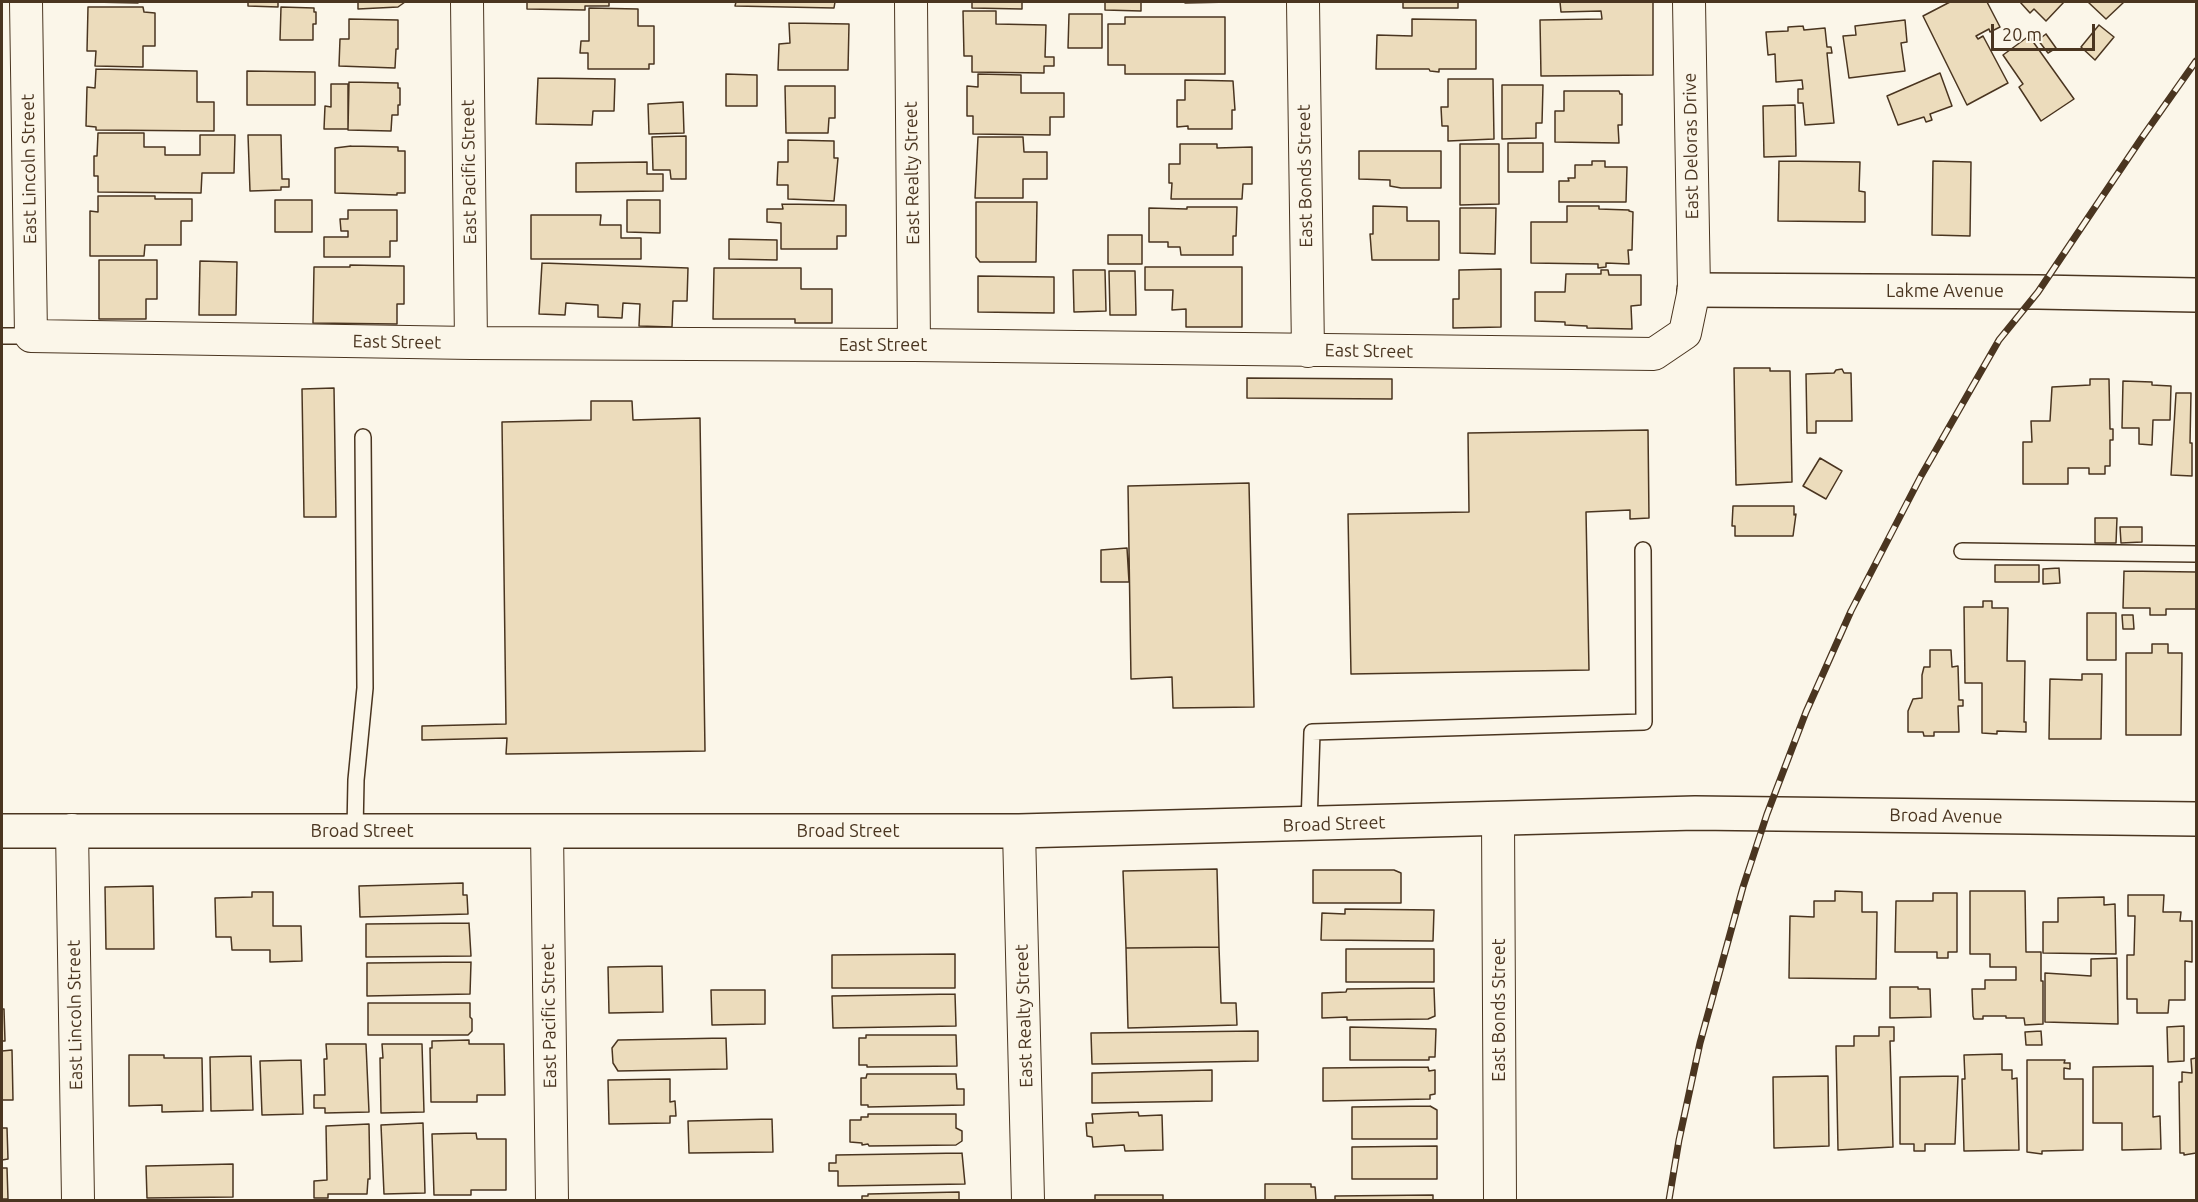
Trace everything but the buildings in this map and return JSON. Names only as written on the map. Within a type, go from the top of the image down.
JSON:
[{"type":"street","name":"East Lincoln Street","points":[[16,336],[26,2]]},
{"type":"street","name":"East Pacific Street","points":[[467,2],[471,343]]},
{"type":"street","name":"East Realty Street","points":[[911,2],[914,345]]},
{"type":"street","name":"East Bonds Street","points":[[1303,2],[1308,351]]},
{"type":"street","name":"East Deloras Drive","points":[[1689,2],[1694,290]]},
{"type":"street","name":"East Street","points":[[16,336],[471,343],[914,345],[1654,354],[1685,333],[1694,290]]},
{"type":"street","name":"Lakme Avenue","points":[[1694,290],[2196,295]]},
{"type":"street","name":"Broad Street","points":[[2,831],[1019,831],[1695,813]]},
{"type":"street","name":"Broad Avenue","points":[[1695,813],[2196,819]]},
{"type":"street","name":"East Bonds Street","points":[[1497,819],[1500,1200]]},
{"type":"street","name":"East Lincoln Street","points":[[72,830],[78,1200]]},
{"type":"street","name":"East Realty Street","points":[[1019,831],[1028,1200]]},
{"type":"street","name":"East Pacific Street","points":[[547,832],[552,1200]]},
{"type":"lane","points":[[355,831],[356,780],[365,688],[363,437]]},
{"type":"lane","points":[[1309,825],[1312,732],[1644,722],[1643,550]]},
{"type":"lane","points":[[1962,551],[2196,554]]},
{"type":"railway","points":[[1669,1200],[1679,1140],[1700,1043],[1743,887],[1767,814],[1806,712],[1851,611],[1921,476],[1999,340],[2038,292],[2196,61]]}]
